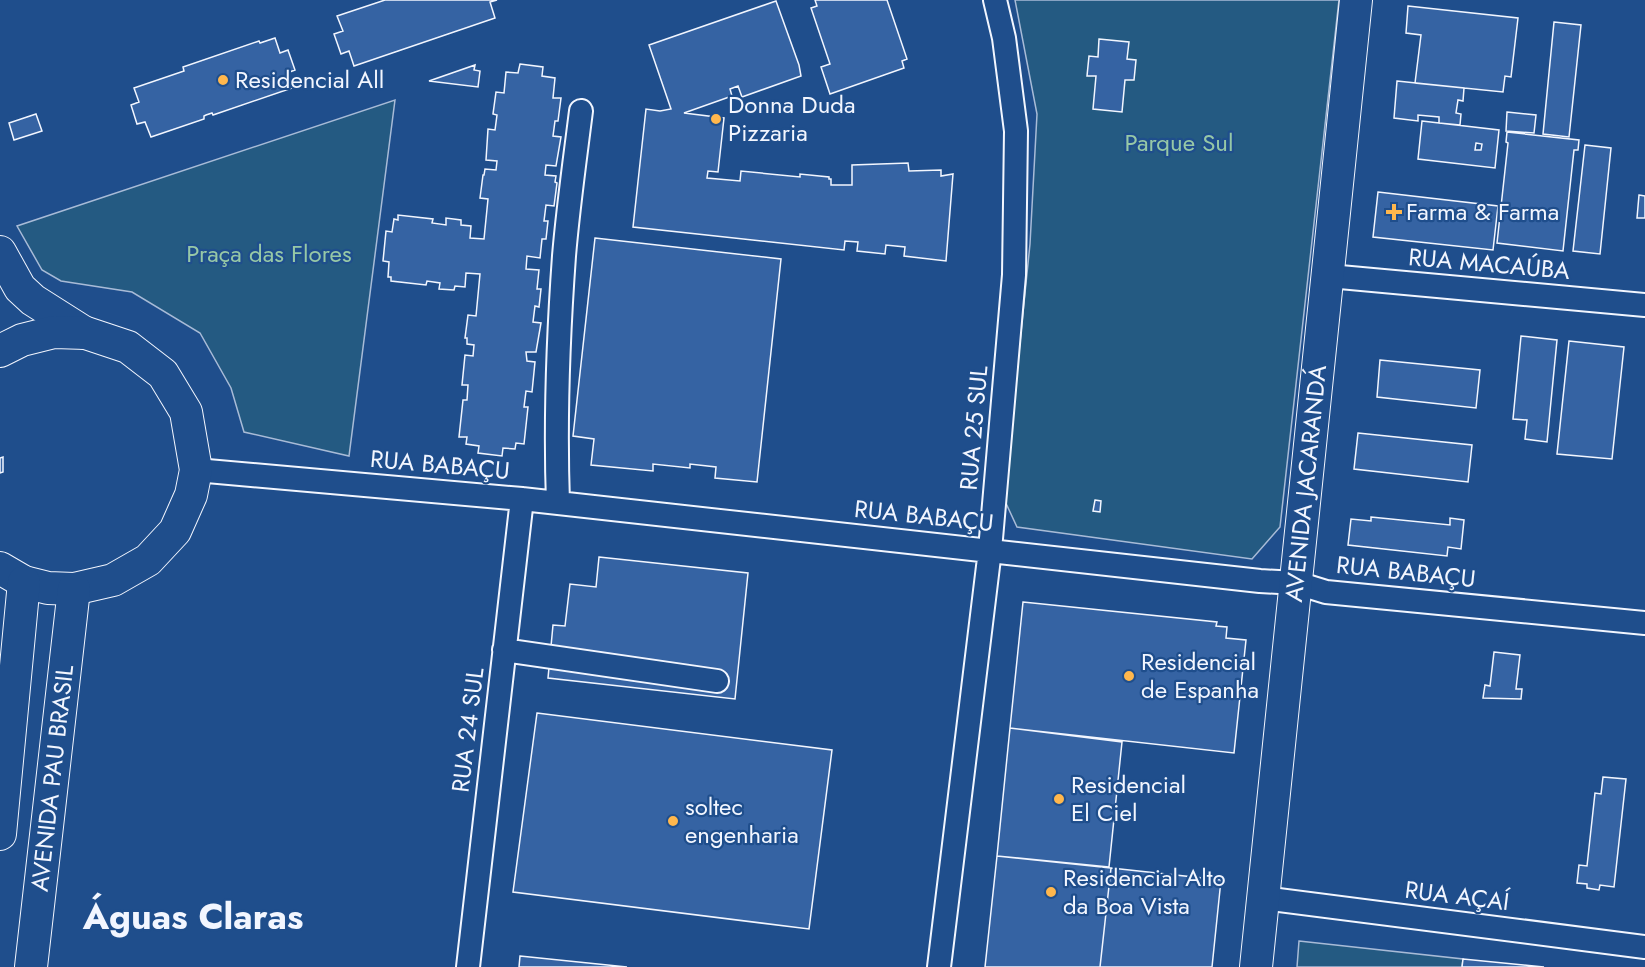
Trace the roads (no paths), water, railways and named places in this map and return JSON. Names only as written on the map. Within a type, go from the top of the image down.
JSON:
[{"type":"street","name":"RUA 25 SUL","points":[[939,967],[990,550],[1017,222],[1016,131],[1004,38],[995,0]]},
{"type":"street","name":"AVENIDA JACARANDÁ","points":[[1256,967],[1356,0]]},
{"type":"street","points":[[558,503],[556,451],[558,350],[564,254],[581,111]]},
{"type":"street","points":[[0,252],[20,288],[33,300],[86,333],[128,347],[163,375],[186,412],[196,470],[191,495],[175,531],[148,560],[113,580],[74,588],[48,588],[12,575]]},
{"type":"street","name":"RUA MACAÚBA","points":[[1329,276],[1645,305]]},
{"type":"street","points":[[0,351],[22,340],[54,332],[86,333]]},
{"type":"street","name":"RUA BABAÇU","points":[[196,470],[522,499],[1260,581],[1297,583],[1326,592],[1645,623]]},
{"type":"street","name":"RUA 24 SUL","points":[[468,967],[522,499]]},
{"type":"street","name":"AVENIDA PAU BRASIL","points":[[0,834],[12,575]]},
{"type":"street","name":"AVENIDA PAU BRASIL","points":[[31,967],[74,588]]},
{"type":"street","points":[[504,650],[717,681]]},
{"type":"street","name":"RUA AÇAÍ","points":[[1263,898],[1645,946]]},
{"type":"place","name":"Residencial All","points":[[223,80]]},
{"type":"place","name":"Donna Duda Pizzaria","points":[[716,119]]},
{"type":"place","name":"Farma & Farma","points":[[1394,212]]},
{"type":"place","name":"Residencial de Espanha","points":[[1129,676]]},
{"type":"place","name":"Residencial El Ciel","points":[[1059,799]]},
{"type":"place","name":"soltec engenharia","points":[[673,821]]},
{"type":"place","name":"Residencial Alto da Boa Vista","points":[[1051,892]]},
{"type":"district","name":"Águas Claras","points":[[193,916]]},
{"type":"park label","name":"Parque Sul","points":[[1179,143]]},
{"type":"park label","name":"Praça das Flores","points":[[269,254]]}]
